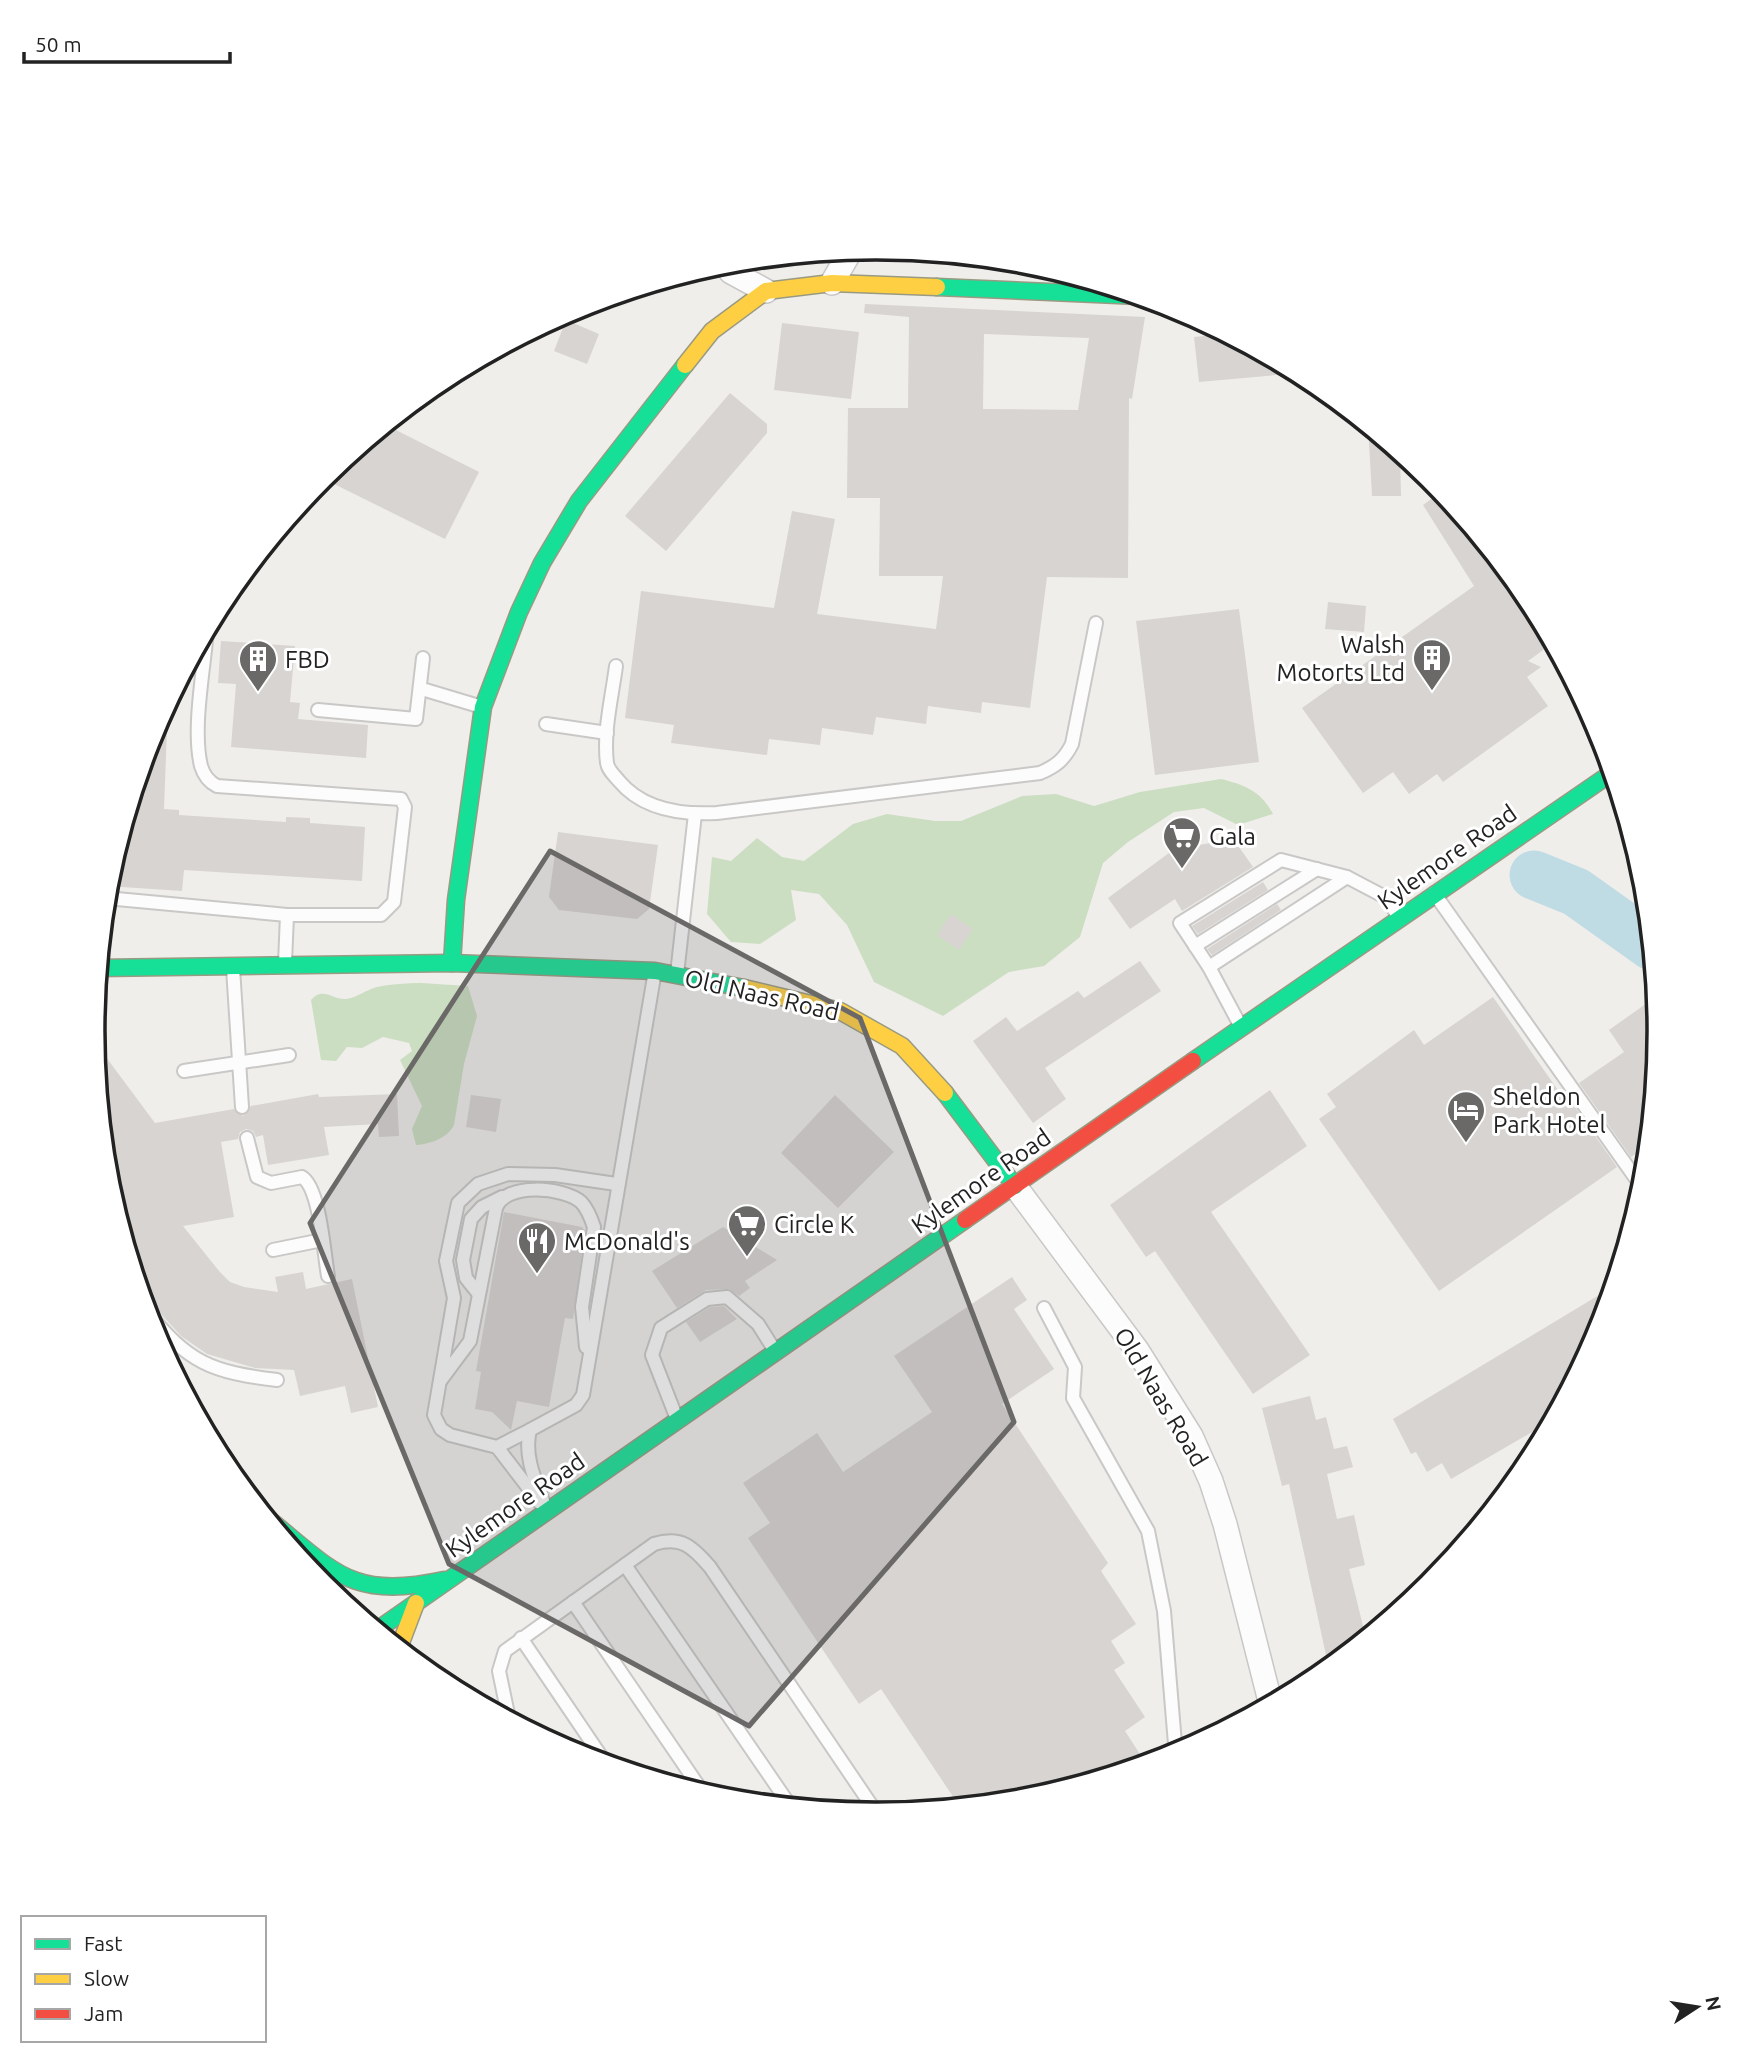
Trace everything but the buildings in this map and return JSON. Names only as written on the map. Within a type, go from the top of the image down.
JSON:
[{"type":"street","points":[[832,283],[845,261]]},
{"type":"street","points":[[734,274],[765,292]]},
{"type":"street","points":[[452,963],[457,887],[483,707],[519,612],[542,563],[579,501],[712,331],[765,292],[832,283],[1103,294]]},
{"type":"street","name":"Kylemore Road","points":[[384,1625],[546,1510],[1242,1029],[1434,892],[1605,778]]},
{"type":"street","name":"Old Naas Road","points":[[108,968],[452,963],[655,971],[839,1011],[902,1046],[955,1103],[1137,1350],[1191,1436],[1211,1481],[1225,1524],[1269,1696]]},
{"type":"street","points":[[296,1540],[331,1567],[365,1585],[411,1587],[451,1578]]},
{"type":"street","points":[[402,1640],[416,1603]]},
{"type":"lane","points":[[616,666],[607,733],[607,767],[623,786],[645,802],[670,812],[695,814],[1040,774],[1066,757],[1072,744],[1096,623]]},
{"type":"lane","points":[[117,899],[287,915],[381,915],[394,902],[405,807],[401,799],[218,786],[209,782],[201,766],[200,726],[205,651]]},
{"type":"lane","points":[[318,710],[416,719],[422,689],[423,658]]},
{"type":"lane","points":[[422,689],[483,707]]},
{"type":"lane","points":[[546,724],[607,733]]},
{"type":"lane","points":[[677,975],[695,814]]},
{"type":"lane","points":[[1242,1029],[1209,967],[1180,923],[1281,860],[1347,877],[1385,897],[1400,918]]},
{"type":"lane","points":[[1195,946],[1317,869]]},
{"type":"lane","points":[[1209,967],[1347,877]]},
{"type":"lane","points":[[1434,892],[1634,1176]]},
{"type":"lane","points":[[284,967],[287,915]]},
{"type":"lane","points":[[232,968],[243,1107]]},
{"type":"lane","points":[[616,1184],[528,1173],[489,1178],[467,1192],[458,1203],[446,1261],[454,1298],[434,1415],[441,1429],[471,1443],[497,1447],[580,1401],[655,971]]},
{"type":"lane","points":[[184,1071],[289,1055]]},
{"type":"lane","points":[[247,1138],[257,1177],[271,1183],[302,1177],[308,1181],[315,1199],[328,1276]]},
{"type":"lane","points":[[478,1293],[467,1278],[463,1260],[471,1219],[482,1207],[526,1189],[571,1197],[580,1202],[592,1219],[594,1227],[582,1307],[588,1365]]},
{"type":"lane","points":[[439,1383],[470,1341],[492,1220],[502,1197]]},
{"type":"lane","points":[[273,1250],[322,1240]]},
{"type":"lane","points":[[677,1420],[652,1355],[661,1328],[707,1299],[727,1297],[758,1324],[775,1352]]},
{"type":"lane","points":[[1045,1308],[1075,1367],[1073,1398],[1148,1531],[1164,1611],[1175,1743]]},
{"type":"lane","points":[[165,1328],[200,1363],[219,1371],[277,1380]]},
{"type":"lane","points":[[530,1430],[527,1441],[529,1460],[546,1510]]},
{"type":"lane","points":[[497,1447],[546,1510]]},
{"type":"lane","points":[[507,1708],[499,1671],[505,1651],[654,1544],[669,1540],[684,1542],[696,1550],[870,1803]]},
{"type":"lane","points":[[625,1564],[784,1797]]},
{"type":"lane","points":[[573,1602],[695,1781]]},
{"type":"lane","points":[[521,1637],[597,1750]]},
{"type":"highlighted area","points":[[550,851],[860,1018],[1014,1422],[749,1726],[449,1564],[310,1223]]},
{"type":"green space","points":[[1221,779],[1258,794],[1273,814],[1238,825],[1204,808],[1174,812],[1128,842],[1103,863],[1080,937],[1044,966],[1009,972],[943,1016],[874,982],[847,925],[819,894],[791,890],[796,920],[760,944],[731,942],[707,914],[712,857],[731,861],[757,838],[782,857],[804,861],[853,824],[887,814],[935,821],[961,821],[1022,796],[1056,794],[1094,806],[1140,792]]},
{"type":"green space","points":[[421,983],[468,986],[477,1016],[464,1064],[454,1125],[438,1140],[416,1145],[412,1129],[422,1106],[400,1060],[412,1051],[409,1043],[383,1037],[362,1048],[347,1047],[336,1061],[321,1060],[311,1000],[320,994],[346,999],[377,987]]},
{"type":"waterway","points":[[1534,875],[1576,892],[1642,939]]},
{"type":"traffic: fast","points":[[937,287],[1103,294]]},
{"type":"traffic: fast","points":[[452,963],[456,900],[483,707],[519,612],[542,563],[579,501],[685,365]]},
{"type":"traffic: fast","points":[[1193,1061],[1605,778]]},
{"type":"traffic: fast","points":[[108,968],[452,963],[655,971],[744,988]]},
{"type":"traffic: fast","points":[[945,1093],[1015,1186]]},
{"type":"traffic: fast","points":[[384,1625],[965,1220]]},
{"type":"traffic: fast","points":[[302,1547],[346,1577],[365,1583],[386,1586],[444,1580]]},
{"type":"traffic: slow","points":[[685,365],[712,331],[766,291],[832,283],[937,287]]},
{"type":"traffic: slow","points":[[744,988],[840,1011],[902,1046],[945,1093]]},
{"type":"traffic: slow","points":[[402,1640],[416,1603]]},
{"type":"traffic: jam","points":[[965,1220],[1193,1061]]},
{"type":"place","name":"Walsh Motorts Ltd","points":[[1432,692]]},
{"type":"place","name":"FBD","points":[[258,693]]},
{"type":"place","name":"Gala","points":[[1182,870]]},
{"type":"place","name":"Sheldon Park Hotel","points":[[1466,1144]]},
{"type":"place","name":"Circle K","points":[[747,1258]]},
{"type":"place","name":"McDonald's","points":[[537,1275]]}]
